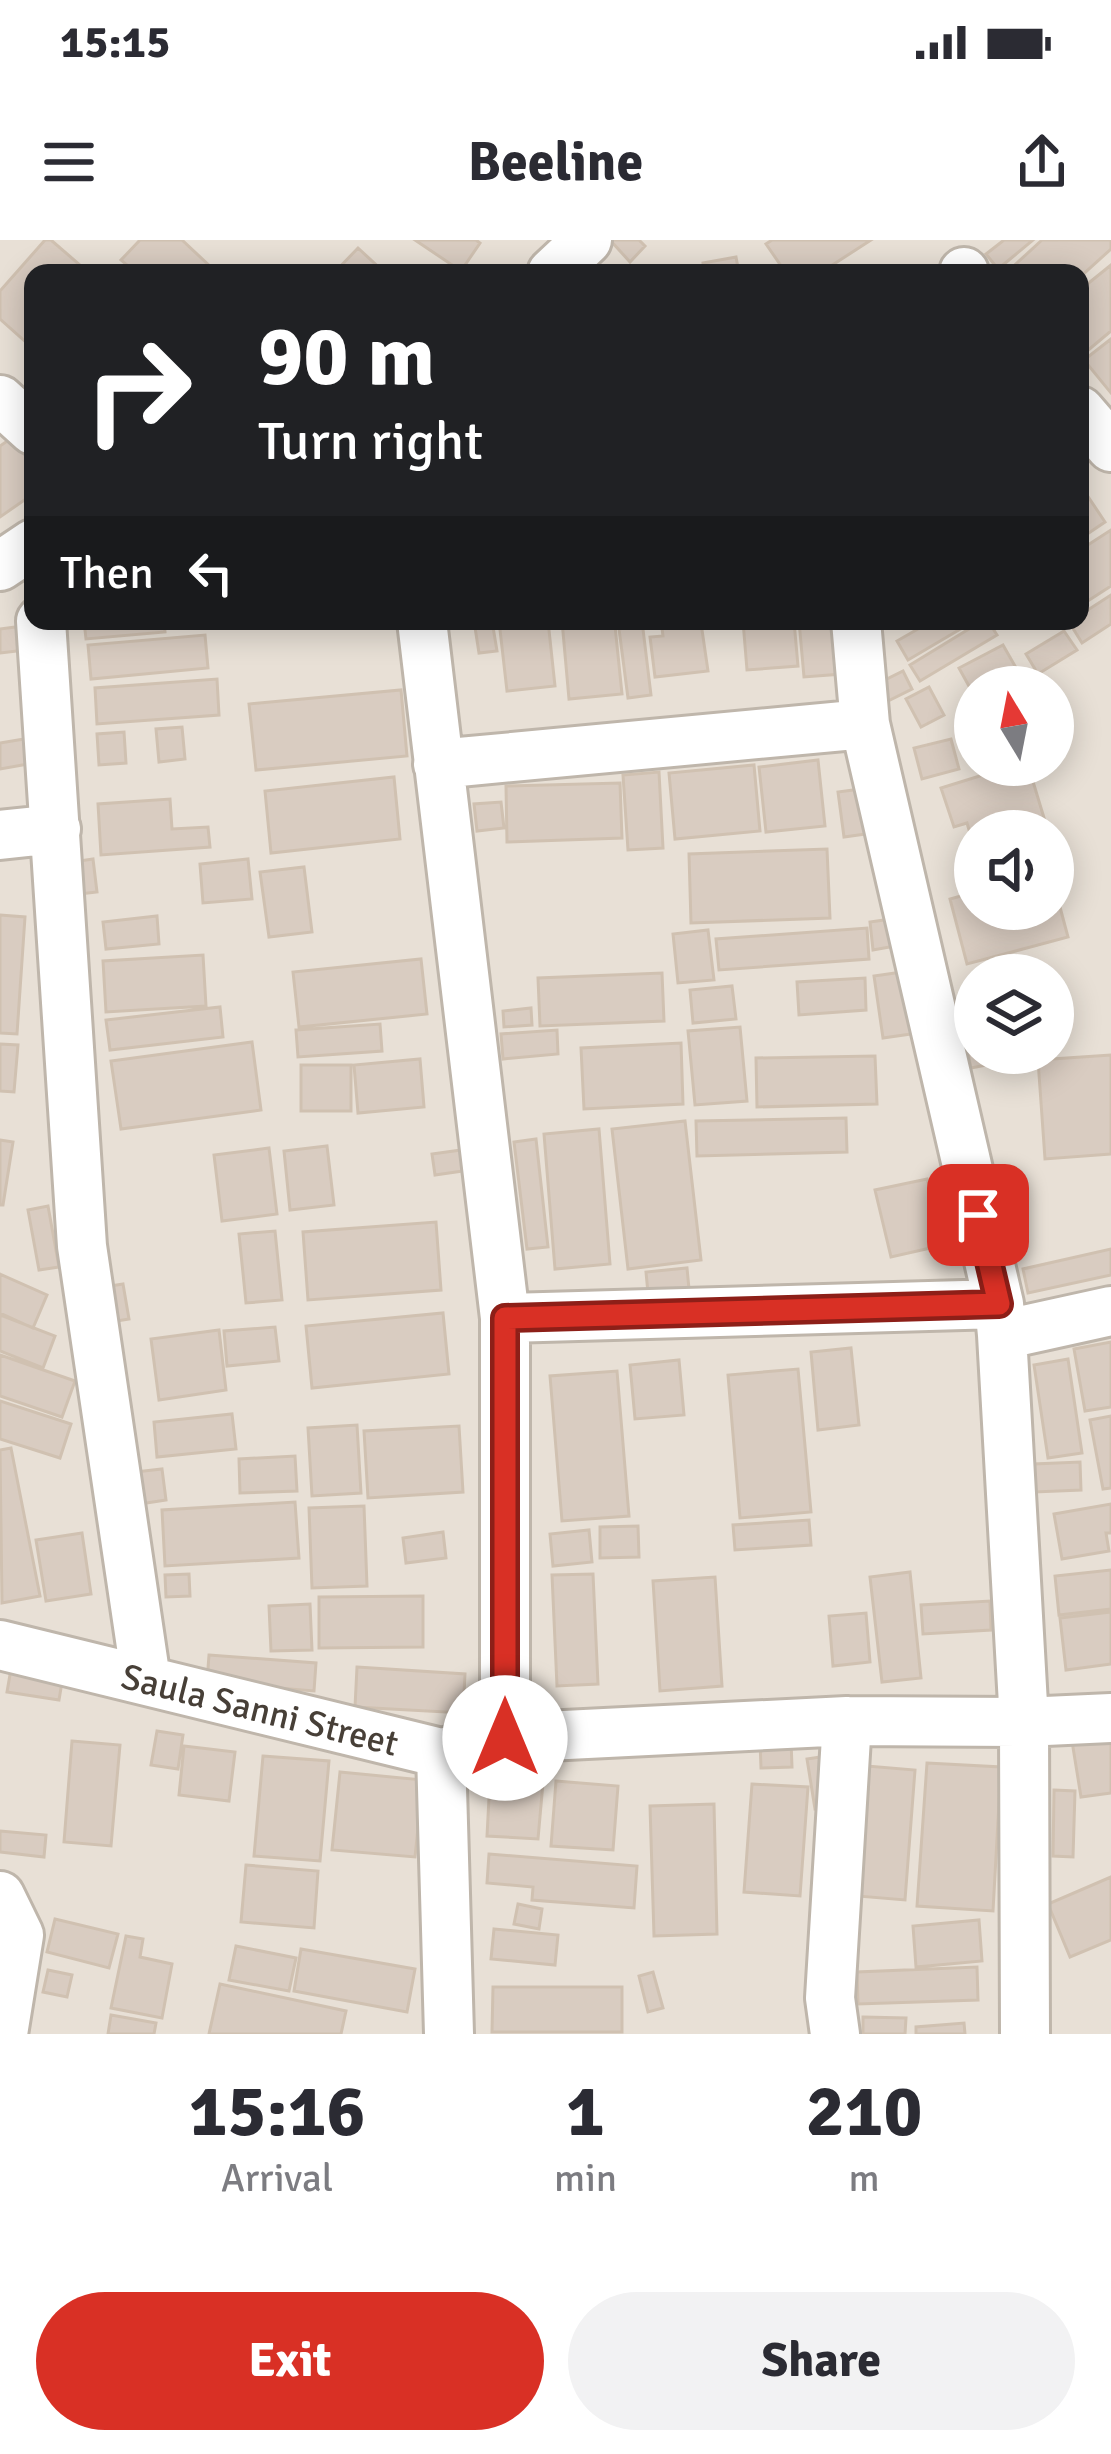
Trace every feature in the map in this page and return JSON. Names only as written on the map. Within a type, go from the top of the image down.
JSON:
[{"type":"street","points":[[562,264],[587,240]]},
{"type":"street","points":[[0,400],[24,422]]},
{"type":"street","points":[[1089,421],[1111,447]]},
{"type":"street","points":[[42,630],[82,1246],[146,1680]]},
{"type":"street","points":[[423,630],[505,1318],[505,1738]]},
{"type":"street","points":[[857,630],[865,724],[1001,1319],[1024,1722],[1025,2034]]},
{"type":"street","points":[[438,764],[865,724]]},
{"type":"street","points":[[0,835],[56,829]]},
{"type":"street","points":[[505,1318],[1001,1319],[1111,1311]]},
{"type":"street","name":"Saula Sanni Street","points":[[0,1646],[440,1754],[505,1738],[847,1721],[1111,1718]]},
{"type":"street","points":[[835,2034],[830,1998],[847,1721]]},
{"type":"street","points":[[440,1754],[449,2034]]},
{"type":"street","points":[[0,1896],[20,1935],[3,2034]]},
{"type":"shaded area","points":[[0,240],[1111,240],[1111,2034],[0,2034]]},
{"type":"building","points":[[45,240],[79,264],[24,264],[24,340],[0,319],[0,291]]},
{"type":"building","points":[[140,240],[182,240],[208,264],[126,264],[121,260]]},
{"type":"building","points":[[415,240],[480,243],[466,264],[451,264]]},
{"type":"building","points":[[610,240],[639,240],[645,246],[630,262]]},
{"type":"building","points":[[772,240],[871,240],[834,264],[780,264],[766,244]]},
{"type":"building","points":[[1004,240],[1033,240],[1004,264],[994,264],[986,254]]},
{"type":"building","points":[[1042,240],[1111,240],[1111,249],[1089,269],[1089,264],[1016,264]]},
{"type":"building","points":[[358,248],[375,264],[343,264]]},
{"type":"building","points":[[736,257],[737,264],[703,264]]},
{"type":"building","points":[[1111,265],[1111,331],[1089,349],[1089,283]]},
{"type":"building","points":[[1111,339],[1111,393],[1089,366],[1089,356]]},
{"type":"building","points":[[13,437],[24,453],[24,500],[0,517],[0,446]]},
{"type":"building","points":[[1089,498],[1105,522],[1089,533]]},
{"type":"building","points":[[1111,530],[1111,586],[1089,600],[1089,544]]},
{"type":"building","points":[[1111,595],[1111,624],[1082,643],[1074,630],[1089,630],[1089,609]]},
{"type":"building","points":[[23,626],[26,650],[0,653],[0,629]]},
{"type":"building","points":[[85,630],[165,630],[165,632],[86,639]]},
{"type":"building","points":[[475,630],[494,630],[497,651],[479,653]]},
{"type":"building","points":[[500,630],[549,630],[555,686],[507,691]]},
{"type":"building","points":[[563,630],[615,630],[622,694],[569,699]]},
{"type":"building","points":[[619,630],[643,630],[651,695],[628,698]]},
{"type":"building","points":[[662,630],[702,630],[708,671],[655,677],[650,637],[663,636]]},
{"type":"building","points":[[744,630],[795,630],[798,666],[747,670]]},
{"type":"building","points":[[800,630],[838,630],[842,674],[804,677]]},
{"type":"building","points":[[916,630],[959,630],[908,660],[897,641]]},
{"type":"building","points":[[967,630],[994,630],[997,635],[920,681],[910,665]]},
{"type":"building","points":[[1064,631],[1077,650],[1051,666],[1033,666],[1026,654]]},
{"type":"building","points":[[205,635],[208,668],[91,679],[88,645]]},
{"type":"building","points":[[1003,645],[1015,666],[963,666]]},
{"type":"building","points":[[903,671],[912,689],[884,703],[875,685]]},
{"type":"building","points":[[217,679],[219,715],[97,724],[95,688]]},
{"type":"building","points":[[929,687],[944,715],[921,727],[906,699]]},
{"type":"building","points":[[401,690],[407,756],[256,770],[249,704]]},
{"type":"building","points":[[182,727],[185,759],[159,762],[156,729]]},
{"type":"building","points":[[124,732],[126,763],[99,765],[97,734]]},
{"type":"building","points":[[24,739],[28,764],[0,769],[0,743]]},
{"type":"building","points":[[951,739],[954,770],[922,779],[914,748]]},
{"type":"building","points":[[818,760],[825,826],[766,832],[759,767]]},
{"type":"building","points":[[754,765],[760,831],[675,839],[669,773]]},
{"type":"building","points":[[659,772],[663,848],[628,850],[623,775]]},
{"type":"building","points":[[394,777],[400,839],[271,853],[265,791]]},
{"type":"building","points":[[620,783],[622,838],[507,842],[506,786]]},
{"type":"building","points":[[954,784],[1034,786],[1042,810],[954,810],[954,827],[941,788]]},
{"type":"building","points":[[868,788],[873,833],[844,837],[838,792]]},
{"type":"building","points":[[170,799],[172,829],[208,827],[210,847],[101,855],[98,804]]},
{"type":"building","points":[[501,802],[504,828],[477,831],[474,804]]},
{"type":"building","points":[[827,849],[830,918],[691,923],[689,854]]},
{"type":"building","points":[[93,859],[97,892],[70,895],[66,863]]},
{"type":"building","points":[[248,859],[252,899],[203,903],[200,864]]},
{"type":"building","points":[[304,867],[312,932],[269,937],[260,872]]},
{"type":"building","points":[[0,915],[25,917],[17,1034],[0,1033]]},
{"type":"building","points":[[157,916],[159,944],[106,949],[103,922]]},
{"type":"building","points":[[891,919],[895,946],[873,950],[870,922]]},
{"type":"building","points":[[867,928],[869,959],[719,970],[716,939]]},
{"type":"building","points":[[708,930],[714,980],[678,983],[673,934]]},
{"type":"building","points":[[958,930],[1066,930],[1068,937],[1004,954],[964,954]]},
{"type":"building","points":[[203,955],[206,1006],[106,1012],[103,961]]},
{"type":"building","points":[[421,959],[427,1014],[299,1027],[293,972]]},
{"type":"building","points":[[916,970],[925,1032],[883,1038],[874,976]]},
{"type":"building","points":[[662,973],[664,1021],[540,1026],[538,978]]},
{"type":"building","points":[[865,978],[866,1010],[799,1015],[797,982]]},
{"type":"building","points":[[732,986],[736,1019],[693,1023],[690,990]]},
{"type":"building","points":[[220,1007],[223,1037],[110,1050],[106,1020]]},
{"type":"building","points":[[531,1008],[532,1025],[504,1027],[503,1011]]},
{"type":"building","points":[[380,1024],[382,1051],[298,1057],[296,1030]]},
{"type":"building","points":[[740,1027],[747,1101],[695,1105],[688,1031]]},
{"type":"building","points":[[557,1030],[558,1054],[503,1059],[501,1034]]},
{"type":"building","points":[[252,1042],[261,1110],[121,1129],[111,1061]]},
{"type":"building","points":[[681,1043],[683,1104],[584,1109],[581,1048]]},
{"type":"building","points":[[0,1044],[18,1045],[14,1092],[0,1091]]},
{"type":"building","points":[[1111,1055],[1111,1154],[1045,1159],[1039,1074],[1074,1074],[1074,1058]]},
{"type":"building","points":[[875,1056],[877,1104],[757,1107],[756,1058]]},
{"type":"building","points":[[420,1059],[424,1107],[358,1113],[354,1065]]},
{"type":"building","points":[[301,1065],[351,1065],[351,1111],[301,1111]]},
{"type":"building","points":[[846,1118],[847,1152],[697,1156],[696,1121]]},
{"type":"building","points":[[685,1121],[701,1260],[628,1269],[612,1129]]},
{"type":"building","points":[[599,1129],[610,1264],[555,1269],[544,1134]]},
{"type":"building","points":[[536,1139],[548,1247],[527,1249],[514,1142]]},
{"type":"building","points":[[0,1140],[13,1142],[3,1205],[0,1205]]},
{"type":"building","points":[[327,1146],[334,1205],[290,1210],[284,1151]]},
{"type":"building","points":[[269,1148],[277,1214],[222,1221],[214,1155]]},
{"type":"building","points":[[461,1150],[463,1171],[435,1175],[432,1154]]},
{"type":"building","points":[[927,1179],[932,1196],[950,1192],[961,1241],[891,1257],[875,1190]]},
{"type":"building","points":[[48,1206],[59,1267],[39,1270],[28,1210]]},
{"type":"building","points":[[436,1222],[441,1290],[308,1300],[303,1232]]},
{"type":"building","points":[[275,1231],[282,1300],[246,1303],[239,1234]]},
{"type":"building","points":[[1111,1249],[1111,1275],[1028,1293],[1023,1269]]},
{"type":"building","points":[[687,1268],[689,1289],[648,1293],[646,1272]]},
{"type":"building","points":[[0,1274],[47,1295],[33,1328],[0,1313]]},
{"type":"building","points":[[123,1284],[129,1319],[104,1323],[98,1288]]},
{"type":"building","points":[[443,1313],[449,1374],[312,1388],[306,1326]]},
{"type":"building","points":[[0,1315],[55,1336],[43,1368],[0,1351]]},
{"type":"building","points":[[275,1327],[279,1361],[227,1366],[224,1331]]},
{"type":"building","points":[[219,1330],[226,1390],[159,1400],[151,1339]]},
{"type":"building","points":[[1111,1342],[1111,1407],[1085,1411],[1074,1349]]},
{"type":"building","points":[[851,1348],[859,1425],[818,1430],[811,1352]]},
{"type":"building","points":[[0,1355],[75,1381],[62,1417],[0,1396]]},
{"type":"building","points":[[1068,1359],[1082,1453],[1048,1458],[1034,1365]]},
{"type":"building","points":[[679,1360],[684,1415],[635,1419],[630,1365]]},
{"type":"building","points":[[798,1369],[811,1512],[740,1518],[728,1375]]},
{"type":"building","points":[[617,1371],[629,1516],[562,1521],[550,1376]]},
{"type":"building","points":[[0,1401],[71,1424],[60,1458],[0,1439]]},
{"type":"building","points":[[232,1414],[236,1449],[157,1457],[154,1422]]},
{"type":"building","points":[[1111,1416],[1111,1488],[1103,1489],[1090,1420]]},
{"type":"building","points":[[357,1425],[361,1493],[312,1496],[308,1428]]},
{"type":"building","points":[[459,1426],[463,1492],[368,1498],[364,1431]]},
{"type":"building","points":[[11,1448],[40,1596],[2,1603],[0,1450]]},
{"type":"building","points":[[295,1456],[297,1491],[240,1493],[239,1459]]},
{"type":"building","points":[[1080,1462],[1081,1490],[1035,1492],[1034,1464]]},
{"type":"building","points":[[162,1469],[166,1500],[140,1504],[135,1472]]},
{"type":"building","points":[[295,1502],[299,1558],[165,1566],[162,1510]]},
{"type":"building","points":[[1111,1504],[1111,1533],[1106,1533],[1109,1551],[1062,1559],[1054,1514]]},
{"type":"building","points":[[364,1506],[367,1586],[312,1588],[309,1508]]},
{"type":"building","points":[[809,1520],[811,1545],[735,1550],[733,1525]]},
{"type":"building","points":[[638,1526],[639,1557],[600,1558],[600,1527]]},
{"type":"building","points":[[589,1530],[592,1562],[553,1566],[550,1534]]},
{"type":"building","points":[[443,1532],[446,1558],[406,1563],[403,1538]]},
{"type":"building","points":[[82,1533],[91,1594],[46,1601],[36,1540]]},
{"type":"building","points":[[1111,1570],[1111,1609],[1059,1615],[1055,1576]]},
{"type":"building","points":[[910,1572],[921,1678],[882,1682],[870,1577]]},
{"type":"building","points":[[189,1574],[190,1596],[166,1597],[165,1575]]},
{"type":"building","points":[[593,1574],[598,1684],[557,1686],[552,1575]]},
{"type":"building","points":[[715,1577],[722,1686],[660,1691],[653,1581]]},
{"type":"building","points":[[423,1596],[423,1647],[319,1648],[319,1597]]},
{"type":"building","points":[[990,1601],[991,1630],[923,1634],[921,1605]]},
{"type":"building","points":[[310,1604],[312,1650],[271,1651],[269,1606]]},
{"type":"building","points":[[1111,1612],[1111,1664],[1066,1670],[1060,1618]]},
{"type":"building","points":[[866,1613],[870,1662],[833,1666],[829,1616]]},
{"type":"building","points":[[209,1655],[316,1663],[314,1691],[207,1682]]},
{"type":"building","points":[[357,1667],[465,1674],[463,1713],[355,1707]]},
{"type":"building","points":[[11,1669],[63,1676],[59,1700],[7,1692]]},
{"type":"building","points":[[1111,1728],[1111,1793],[1081,1797],[1071,1735]]},
{"type":"building","points":[[157,1731],[183,1735],[178,1769],[151,1765]]},
{"type":"building","points":[[791,1740],[792,1767],[761,1768],[760,1741]]},
{"type":"building","points":[[72,1741],[120,1745],[111,1846],[64,1842]]},
{"type":"building","points":[[184,1746],[235,1752],[229,1801],[179,1795]]},
{"type":"building","points":[[263,1756],[329,1761],[320,1861],[254,1856]]},
{"type":"building","points":[[827,1756],[834,1806],[815,1809],[807,1759]]},
{"type":"building","points":[[927,1763],[1001,1767],[993,1911],[917,1906]]},
{"type":"building","points":[[855,1765],[915,1770],[905,1900],[845,1895]]},
{"type":"building","points":[[340,1772],[423,1780],[415,1857],[332,1850]]},
{"type":"building","points":[[490,1779],[543,1783],[538,1839],[487,1836]]},
{"type":"building","points":[[556,1781],[618,1786],[613,1850],[551,1846]]},
{"type":"building","points":[[752,1784],[808,1787],[800,1896],[744,1892]]},
{"type":"building","points":[[1054,1790],[1075,1791],[1073,1857],[1053,1856]]},
{"type":"building","points":[[714,1804],[717,1934],[654,1936],[650,1806]]},
{"type":"building","points":[[0,1831],[46,1835],[44,1857],[0,1852]]},
{"type":"building","points":[[489,1854],[637,1866],[634,1908],[532,1900],[533,1887],[487,1883]]},
{"type":"building","points":[[246,1865],[318,1871],[314,1928],[241,1922]]},
{"type":"building","points":[[1111,1877],[1111,1940],[1070,1957],[1048,1904]]},
{"type":"building","points":[[518,1904],[542,1909],[539,1929],[514,1924]]},
{"type":"building","points":[[55,1919],[118,1934],[109,1968],[47,1952]]},
{"type":"building","points":[[979,1920],[982,1961],[916,1967],[913,1926]]},
{"type":"building","points":[[494,1929],[558,1935],[555,1965],[491,1959]]},
{"type":"building","points":[[126,1936],[143,1939],[140,1957],[172,1964],[162,2018],[111,2008]]},
{"type":"building","points":[[236,1946],[296,1958],[289,1991],[229,1980]]},
{"type":"building","points":[[301,1949],[415,1969],[407,2012],[294,1991]]},
{"type":"building","points":[[977,1967],[978,2000],[858,2004],[857,1972]]},
{"type":"building","points":[[48,1970],[72,1975],[67,1997],[43,1992]]},
{"type":"building","points":[[653,1972],[663,2008],[648,2012],[639,1976]]},
{"type":"building","points":[[220,1984],[346,2011],[341,2034],[209,2034]]},
{"type":"building","points":[[493,1987],[622,1987],[622,2032],[492,2032]]},
{"type":"building","points":[[111,2015],[156,2023],[154,2034],[108,2034]]},
{"type":"building","points":[[863,2017],[906,2018],[905,2034],[863,2034]]},
{"type":"building","points":[[964,2023],[965,2034],[916,2034],[916,2027]]},
{"type":"route","points":[[505,1738],[505,1318],[999,1304],[978,1215]]}]
